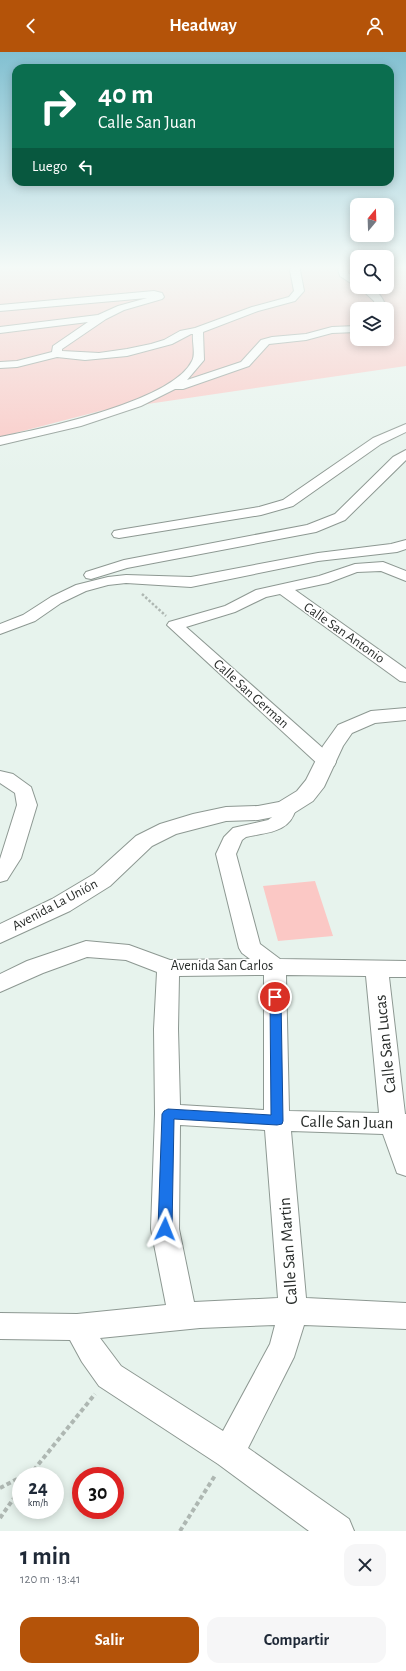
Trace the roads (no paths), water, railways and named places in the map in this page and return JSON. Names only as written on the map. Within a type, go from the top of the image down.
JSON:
[{"type":"main road","name":"Avenida La Unión","points":[[0,934],[61,904],[102,880],[144,841],[168,829],[193,821],[226,814],[286,808],[305,796],[327,762],[333,746],[345,729],[372,717],[406,714]]},
{"type":"street","points":[[57,354],[57,348],[76,335]]},
{"type":"street","points":[[0,365],[17,364],[57,354],[87,357],[111,355],[172,340],[177,335]]},
{"type":"street","points":[[168,390],[186,377],[198,362],[196,343],[198,335]]},
{"type":"street","points":[[0,441],[71,425],[112,413],[168,390],[245,364],[265,342],[310,335]]},
{"type":"street","points":[[119,534],[262,512],[288,503],[377,441],[406,428]]},
{"type":"street","points":[[62,597],[64,586],[69,582],[124,564],[311,529],[340,517],[397,460],[406,454]]},
{"type":"street","points":[[0,629],[29,618],[62,597],[81,588],[126,579],[191,582],[337,554],[403,546],[406,544]]},
{"type":"street","points":[[283,589],[323,580],[355,568],[369,566],[383,566],[406,577]]},
{"type":"street","name":"Calle San German","points":[[283,589],[261,593],[230,609],[175,625],[327,762]]},
{"type":"street","name":"Calle San Antonio","points":[[283,589],[406,677]]},
{"type":"street","points":[[0,777],[6,778],[24,791],[28,805],[11,858],[0,874]]},
{"type":"street","points":[[275,966],[250,948],[226,854],[234,836],[240,832],[274,826],[284,817],[286,808]]},
{"type":"street","name":"Avenida San Carlos","points":[[0,984],[35,967],[86,949],[129,953],[168,968],[275,966],[406,969]]},
{"type":"street","name":"Calle San Martin","points":[[229,1453],[284,1347],[293,1311],[277,1121],[275,966]]},
{"type":"street","points":[[168,968],[166,1029],[168,1114],[165,1229],[183,1317]]},
{"type":"street","name":"Calle San Lucas","points":[[377,969],[406,1164]]},
{"type":"street","name":"Calle San Juan","points":[[168,1114],[277,1121],[399,1124]]},
{"type":"street","points":[[0,1326],[78,1327],[183,1317],[293,1311],[406,1316]]},
{"type":"street","points":[[78,1327],[92,1352],[110,1376],[229,1453],[337,1531]]}]
